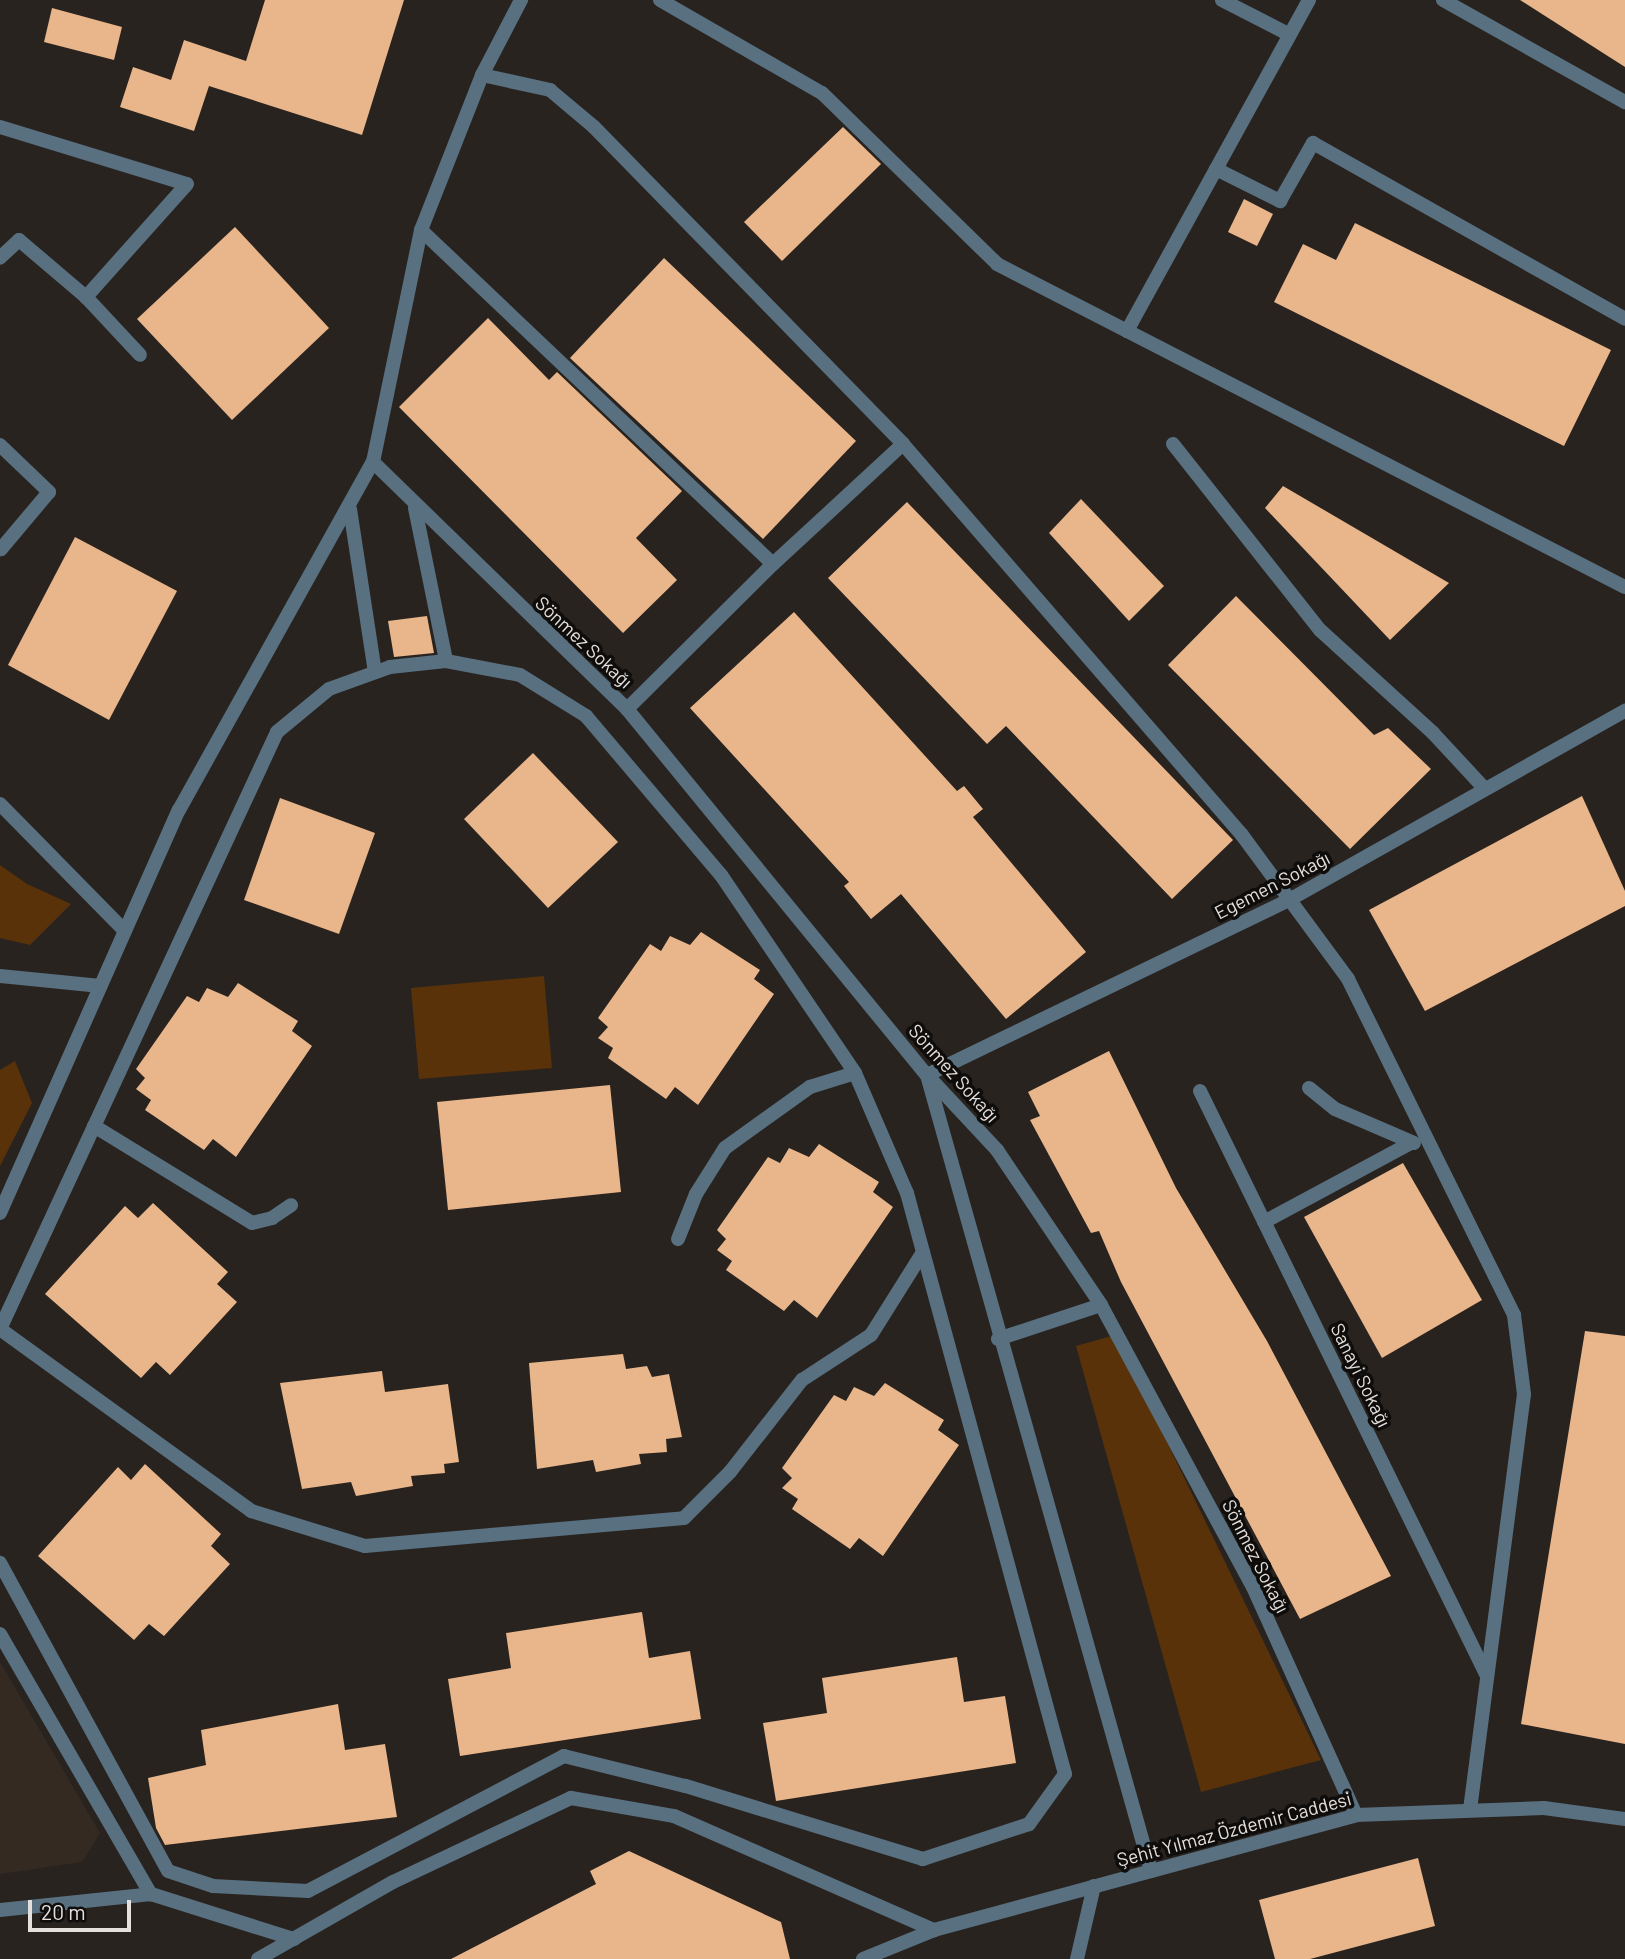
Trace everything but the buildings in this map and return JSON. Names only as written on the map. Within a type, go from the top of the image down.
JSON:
[{"type":"street","points":[[0,1213],[179,810],[350,509],[373,462],[421,230],[482,75],[521,0]]},
{"type":"street","points":[[660,0],[822,93],[997,264],[1625,587]]},
{"type":"street","points":[[1222,0],[1290,35]]},
{"type":"street","points":[[1127,331],[1309,0]]},
{"type":"street","points":[[1443,0],[1625,102]]},
{"type":"street","points":[[482,75],[550,90],[594,127],[903,444],[1242,835],[1348,979],[1514,1315],[1524,1394],[1470,1810]]},
{"type":"street","points":[[0,127],[187,184],[86,297]]},
{"type":"street","points":[[1216,169],[1280,201],[1313,143],[1625,319]]},
{"type":"street","points":[[421,230],[772,564]]},
{"type":"street","points":[[0,258],[19,240],[86,297],[140,355]]},
{"type":"street","points":[[627,709],[772,564],[903,444]]},
{"type":"street","points":[[1173,444],[1320,630],[1433,733],[1485,789]]},
{"type":"street","points":[[0,445],[49,492],[1,549]]},
{"type":"street","name":"Sönmez Sokağı","points":[[373,462],[415,508],[627,709],[927,1075],[997,1150],[1101,1305],[1253,1587],[1356,1815]]},
{"type":"street","points":[[415,508],[446,662]]},
{"type":"street","points":[[350,509],[375,672]]},
{"type":"street","points":[[0,1563],[168,1871],[213,1886],[308,1891],[564,1756],[685,1786],[923,1859],[1029,1824],[1065,1774],[907,1193],[855,1073],[721,875],[586,716],[520,675],[446,662],[375,672],[329,689],[277,732],[0,1329],[251,1511],[365,1546],[684,1518],[730,1472],[802,1380],[871,1335],[923,1252]]},
{"type":"street","name":"Egemen Sokağı","points":[[927,1075],[1289,900],[1625,711]]},
{"type":"street","points":[[0,804],[125,931]]},
{"type":"street","points":[[0,976],[101,986]]},
{"type":"street","points":[[678,1239],[696,1194],[726,1148],[810,1087],[855,1073]]},
{"type":"street","points":[[927,1075],[998,1339],[1151,1871]]},
{"type":"street","points":[[1309,1088],[1335,1109],[1411,1143],[1429,1143]]},
{"type":"street","name":"Sanayi Sokağı","points":[[1200,1091],[1487,1676]]},
{"type":"street","points":[[94,1126],[252,1223],[272,1219],[291,1205]]},
{"type":"street","points":[[1265,1222],[1411,1143]]},
{"type":"street","points":[[998,1339],[1101,1305]]},
{"type":"street","points":[[0,1634],[151,1894]]},
{"type":"street","points":[[258,1959],[393,1882],[571,1798],[674,1816],[934,1930]]},
{"type":"street","name":"Şehit Yılmaz Özdemir Caddesi","points":[[863,1959],[934,1930],[1356,1815],[1544,1808],[1625,1819]]},
{"type":"street","points":[[1077,1959],[1094,1886]]},
{"type":"street","points":[[0,1910],[151,1894],[293,1939]]},
{"type":"shaded area","points":[[0,865],[27,884],[71,904],[30,945],[0,938]]},
{"type":"shaded area","points":[[544,976],[552,1068],[419,1079],[411,988]]},
{"type":"shaded area","points":[[15,1061],[32,1103],[0,1166],[0,1070]]},
{"type":"shaded area","points":[[1115,1335],[1321,1760],[1201,1792],[1076,1346]]},
{"type":"shaded area","points":[[0,1662],[100,1833],[82,1862],[0,1874]]}]
